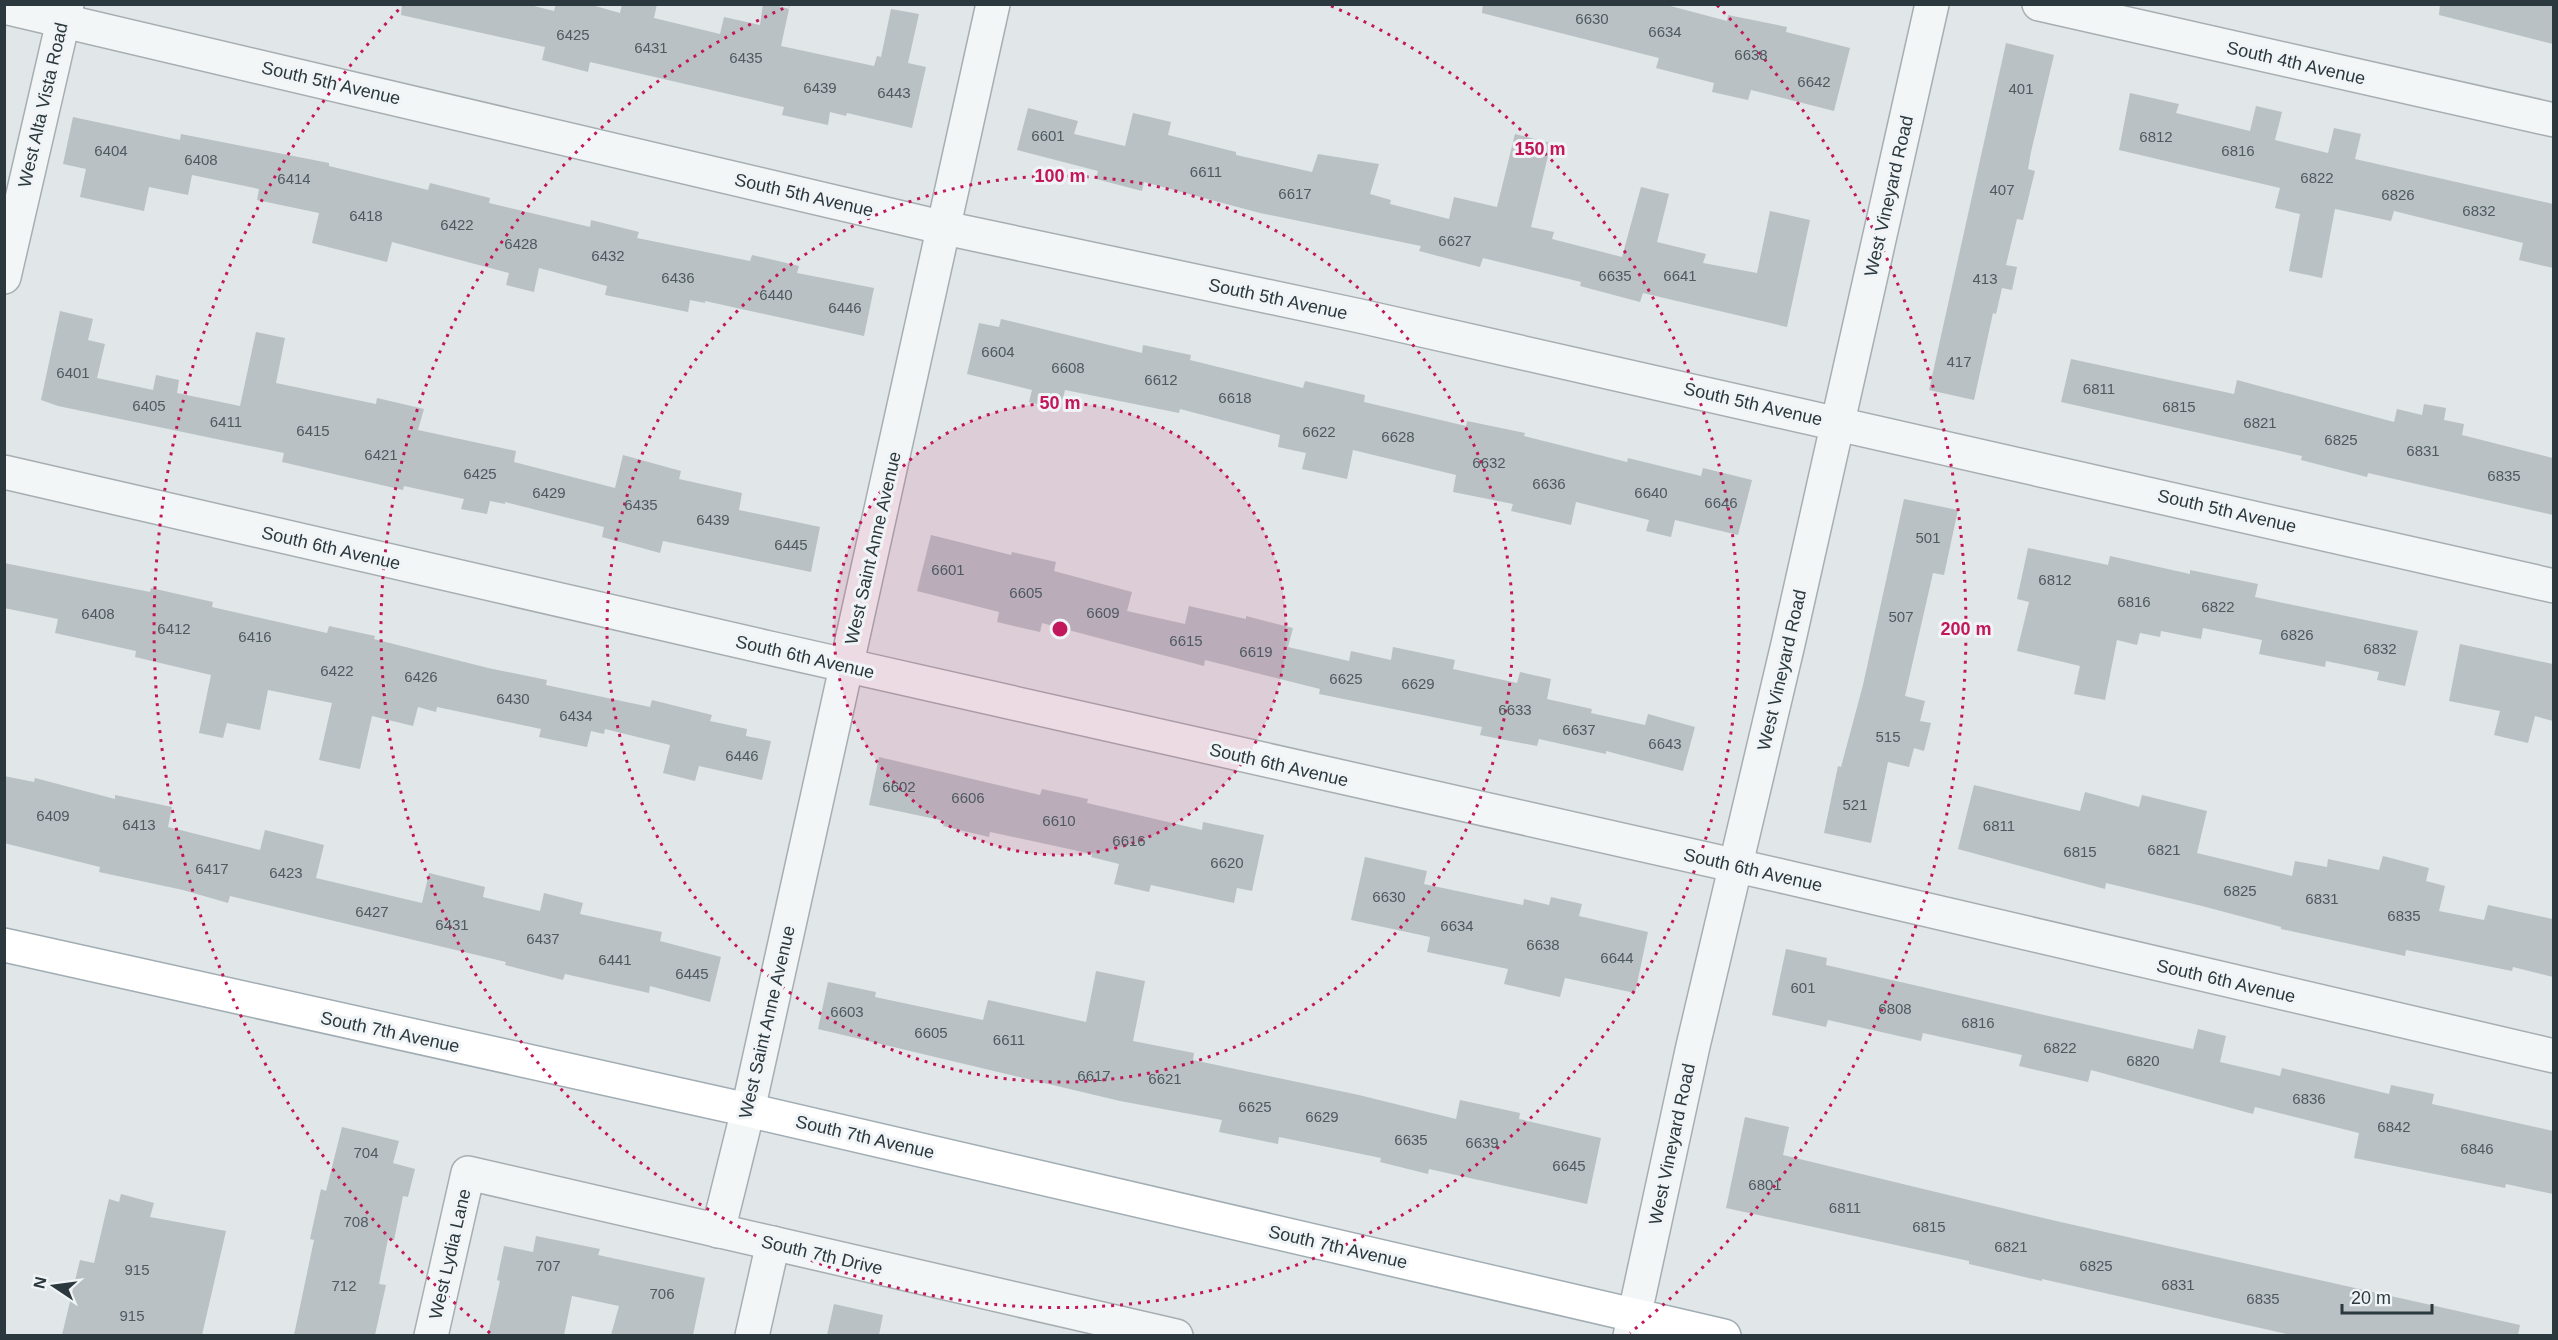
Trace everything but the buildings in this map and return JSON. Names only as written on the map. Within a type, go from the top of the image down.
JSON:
[{"type":"main road","name":"South 7th Avenue","points":[[4,945],[748,1110],[1632,1325],[1724,1335]]},
{"type":"street","name":"West Saint Anne Avenue","points":[[718,1231],[748,1110],[993,4]]},
{"type":"street","name":"West Vineyard Road","points":[[1632,1325],[1735,866],[1839,423],[1932,4]]},
{"type":"street","name":"South 4th Avenue","points":[[2039,4],[2553,120]]},
{"type":"street","name":"South 5th Avenue","points":[[4,7],[65,12],[945,228],[1360,316],[2553,586]]},
{"type":"street","name":"West Alta Vista Road","points":[[4,277],[65,12]]},
{"type":"street","name":"South 6th Avenue","points":[[4,472],[847,666],[1735,866],[2553,1056]]},
{"type":"street","name":"South 7th Drive","points":[[468,1173],[773,1243],[1074,1324],[1176,1335]]},
{"type":"street","name":"West Lydia Lane","points":[[431,1335],[468,1173]]},
{"type":"street","points":[[752,1335],[773,1243]]}]
